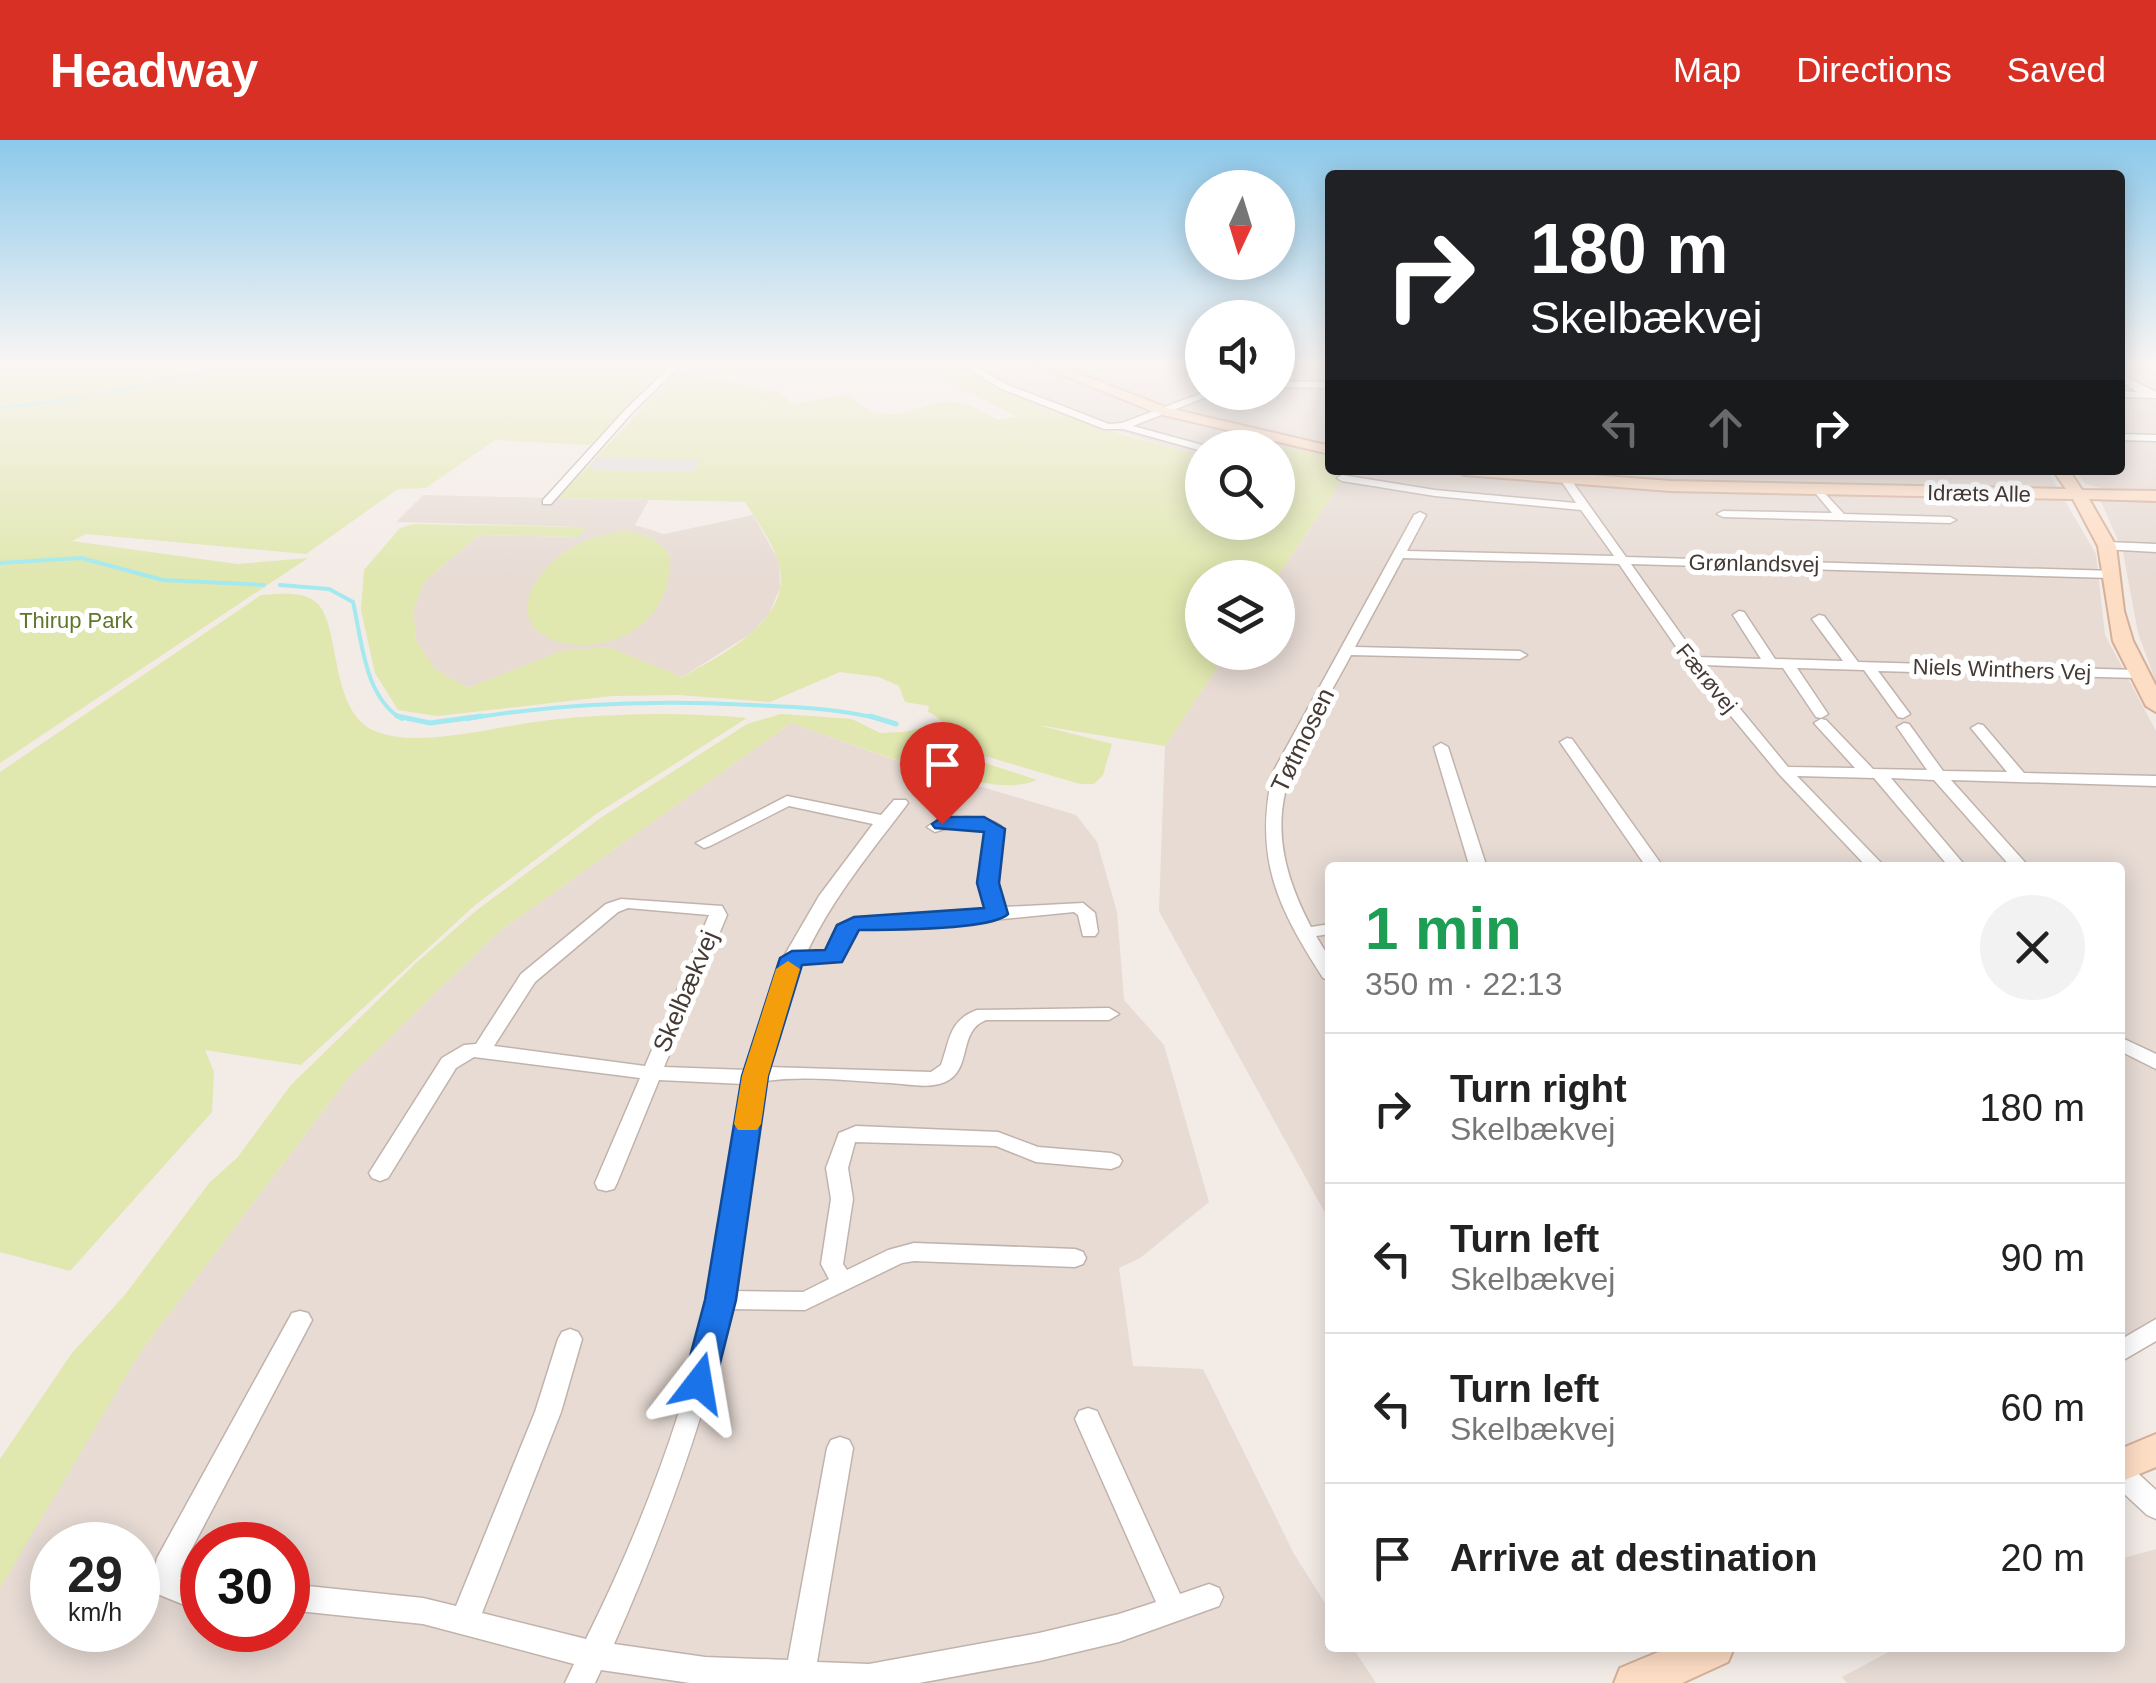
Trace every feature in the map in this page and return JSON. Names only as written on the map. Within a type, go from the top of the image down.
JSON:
[{"type":"street","points":[[547,502],[608,434]]},
{"type":"street","points":[[1152,434],[1185,443]]},
{"type":"street","points":[[1260,434],[1325,449]]},
{"type":"street","points":[[2125,437],[2156,438]]},
{"type":"street","name":"Idræts Alle","points":[[1562,475],[1818,490],[2156,496]]},
{"type":"street","name":"Færøvej","points":[[1562,475],[1692,660],[1784,771],[1872,862]]},
{"type":"street","points":[[2065,475],[2107,546],[2115,611],[2138,674],[2156,706]]},
{"type":"street","points":[[1342,478],[1452,495],[1584,507]]},
{"type":"street","points":[[1818,490],[1841,517]]},
{"type":"street","name":"Idræts Alle","points":[[1723,514],[1950,520]]},
{"type":"street","name":"Tøtmosen","points":[[1325,966],[1286,897],[1274,863],[1272,800],[1280,772],[1420,515]]},
{"type":"street","points":[[2107,546],[2156,548]]},
{"type":"street","name":"Grønlandsvej","points":[[1397,554],[2111,574]]},
{"type":"street","points":[[1740,614],[1821,718],[1954,862]]},
{"type":"street","name":"Niels Winthers Vej","points":[[1819,619],[1903,720],[1938,775],[2017,862]]},
{"type":"street","points":[[1348,651],[1520,655]]},
{"type":"street","name":"Niels Winthers Vej","points":[[1692,660],[2138,674]]},
{"type":"street","points":[[1978,728],[2019,777]]},
{"type":"street","points":[[1566,742],[1652,862]]},
{"type":"street","points":[[1441,747],[1478,862]]},
{"type":"street","points":[[1784,771],[2156,781]]},
{"type":"street","points":[[704,843],[788,801],[884,821]]},
{"type":"street","points":[[580,1683],[630,1582],[678,1456],[720,1300],[755,1076],[792,958],[830,890],[900,803]]},
{"type":"street","points":[[935,827],[950,822],[993,826],[988,883],[997,914]]},
{"type":"street","name":"Skelbækvej","points":[[482,1050],[528,978],[612,908],[627,903],[713,908],[718,916],[606,1183]]},
{"type":"street","points":[[792,958],[833,956],[845,930],[854,924],[930,922],[1077,907],[1086,913],[1089,932]]},
{"type":"street","points":[[1304,933],[1325,930]]},
{"type":"street","name":"Skelbækvej","points":[[380,1173],[449,1063],[462,1053],[482,1050],[650,1074],[846,1074],[938,1079],[950,1070],[962,1025],[970,1018],[984,1014],[1109,1014]]},
{"type":"street","points":[[2125,1046],[2156,1062]]},
{"type":"street","points":[[843,1283],[834,1271],[832,1256],[842,1199],[837,1168],[850,1135],[863,1132],[998,1139],[1036,1154],[1111,1161]]},
{"type":"street","points":[[720,1300],[805,1301],[896,1256],[914,1252],[1075,1258]]},
{"type":"street","points":[[191,1522],[300,1320]]},
{"type":"street","points":[[2125,1349],[2156,1329]]},
{"type":"street","points":[[464,1622],[548,1412],[570,1338]]},
{"type":"street","points":[[1088,1420],[1174,1609]]},
{"type":"street","points":[[800,1676],[840,1448]]},
{"type":"street","points":[[2125,1467],[2156,1450]]},
{"type":"street","points":[[2125,1475],[2156,1507]]},
{"type":"street","points":[[180,1543],[167,1567],[165,1584],[180,1590]]},
{"type":"street","points":[[310,1598],[404,1608],[594,1655],[706,1671],[869,1678],[955,1665],[1119,1628],[1210,1596]]},
{"type":"street","points":[[1635,1683],[1704,1652]]},
{"type":"shaded area","points":[[1127,434],[1185,434],[1185,452]]},
{"type":"shaded area","points":[[1295,434],[1325,434],[1325,455],[1295,449]]},
{"type":"shaded area","points":[[2125,434],[2156,434],[2156,493],[2086,484],[2078,475],[2125,475]]},
{"type":"shaded area","points":[[598,457],[700,460],[693,472],[588,470]]},
{"type":"shaded area","points":[[1346,475],[2050,475],[2096,554],[2105,635],[2156,731],[2156,1322],[2125,1342],[2125,862],[1325,862],[1325,1213],[1159,911],[1165,746],[1216,670],[1295,670],[1295,560],[1288,560]]},
{"type":"shaded area","points":[[423,495],[649,500],[635,525],[664,534],[753,515],[779,561],[780,588],[769,614],[752,633],[682,677],[608,647],[561,651],[468,688],[435,670],[416,640],[413,609],[425,581],[479,535],[578,537],[585,527],[396,522]]},
{"type":"shaded area","points":[[2100,499],[2156,501],[2156,682],[2138,633],[2123,552]]},
{"type":"shaded area","points":[[791,723],[912,766],[1076,815],[1097,842],[1117,912],[1124,1000],[1164,1045],[1209,1202],[1140,1258],[1119,1268],[1133,1366],[1203,1369],[1294,1554],[1325,1603],[1325,1652],[1356,1652],[1376,1683],[0,1683],[0,1588],[30,1534],[30,1652],[160,1652],[160,1522],[37,1522],[141,1351],[348,1078],[497,933]]},
{"type":"shaded area","points":[[2156,1549],[2156,1683],[1847,1683],[1842,1677],[1889,1652],[2125,1652],[2125,1558]]},
{"type":"green space","name":"Thirup Park","points":[[0,434],[601,434],[590,445],[495,440],[426,488],[398,489],[306,554],[86,534],[72,541],[237,564],[308,558],[0,763]]},
{"type":"green space","points":[[618,434],[1122,434],[1185,451],[1185,540],[1295,540],[1295,449],[1325,455],[1325,475],[1346,475],[1288,560],[1185,560],[1185,670],[1216,670],[1165,746],[1038,725],[1112,744],[1103,775],[1094,784],[1080,784],[968,751],[928,712],[929,706],[905,702],[899,686],[879,677],[840,672],[770,702],[678,695],[612,696],[437,716],[398,710],[375,673],[361,610],[364,570],[400,528],[414,524],[586,527],[579,537],[479,535],[425,581],[413,609],[416,640],[436,670],[468,688],[561,651],[608,647],[682,677],[736,645],[767,616],[777,599],[781,579],[777,558],[745,502],[558,498]]},
{"type":"green space","points":[[622,531],[649,537],[670,555],[663,595],[643,623],[615,639],[584,645],[556,641],[535,628],[527,607],[546,568],[575,546]]},
{"type":"green space","points":[[261,595],[301,595],[313,600],[328,626],[350,706],[361,722],[396,737],[439,737],[550,720],[624,715],[747,718],[596,814],[474,906],[301,1065],[205,1050],[214,1072],[212,1112],[70,1271],[0,1252],[0,772]]},
{"type":"green space","points":[[781,714],[852,719],[880,733],[932,725],[932,751],[922,769],[791,723],[497,933],[348,1078],[141,1351],[39,1522],[30,1522],[30,1538],[0,1588],[0,1459],[72,1353],[124,1296],[210,1182],[237,1158],[291,1085],[417,962],[477,910],[599,819],[747,724]]},
{"type":"green space","points":[[963,761],[979,761],[1037,780],[1003,785],[946,773],[949,767]]},
{"type":"waterway","points":[[0,563],[81,558],[163,580],[264,585]]},
{"type":"waterway","points":[[280,585],[329,589],[353,602],[372,682],[389,709],[399,716]]},
{"type":"waterway","points":[[467,719],[573,706],[680,703],[816,709],[879,719]]},
{"type":"waterway","points":[[399,716],[430,723],[482,716]]},
{"type":"waterway","points":[[399,716],[402,719]]},
{"type":"waterway","points":[[870,716],[879,719]]},
{"type":"waterway","points":[[879,719],[896,724]]},
{"type":"slow traffic","points":[[748,1124],[755,1076],[788,969]]},
{"type":"route","points":[[699,1383],[733,1231],[755,1076],[773,1008],[792,958],[824,960],[833,956],[845,930],[854,924],[930,922],[997,914],[988,883],[995,829],[984,823],[942,824]]}]
